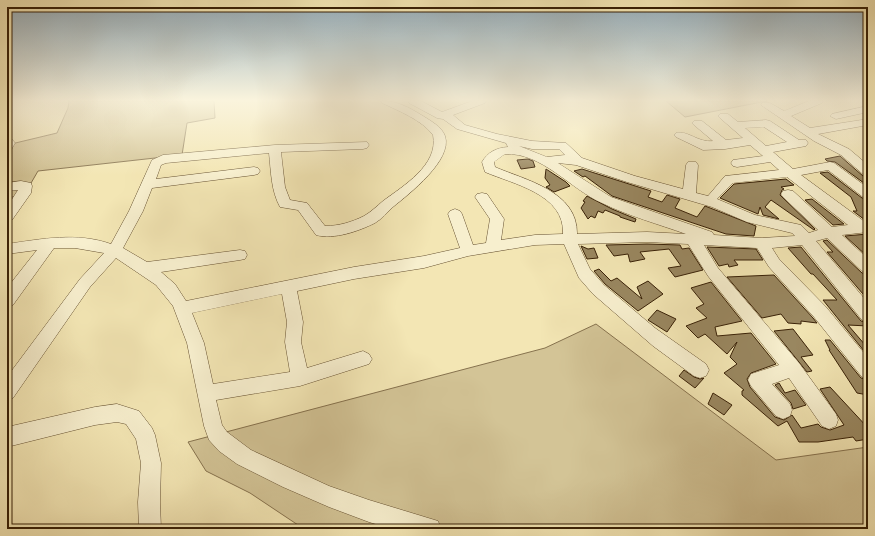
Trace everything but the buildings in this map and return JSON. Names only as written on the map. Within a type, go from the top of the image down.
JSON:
[{"type":"street","points":[[275,149],[279,188],[285,204],[291,206],[302,206],[320,229],[324,232],[332,232],[362,223],[375,216],[426,172],[435,157],[440,140],[438,132],[430,126]]},
{"type":"street","points":[[461,126],[513,145],[545,162],[606,200],[723,242]]},
{"type":"street","points":[[702,126],[725,144]]},
{"type":"street","points":[[735,126],[790,173],[865,227]]},
{"type":"street","points":[[770,126],[797,144]]},
{"type":"street","points":[[800,126],[845,152],[868,172]]},
{"type":"street","points":[[763,150],[797,144],[814,135],[851,126]]},
{"type":"street","points":[[680,135],[703,146],[752,141]]},
{"type":"street","points":[[7,140],[9,143],[7,147]]},
{"type":"street","points":[[7,392],[85,283],[114,251],[136,211],[156,163],[163,159],[275,149],[363,145]]},
{"type":"street","points":[[578,161],[562,146],[513,145],[493,156],[488,162],[489,169],[548,195],[558,204],[570,224],[570,240],[582,270],[588,278],[611,301],[664,346],[700,370]]},
{"type":"street","points":[[845,152],[821,158],[868,194]]},
{"type":"street","points":[[737,163],[773,158]]},
{"type":"street","points":[[545,162],[564,159],[578,161],[717,204],[752,219],[796,229],[806,239],[868,315]]},
{"type":"street","points":[[689,195],[692,165]]},
{"type":"street","points":[[714,196],[729,179],[790,173],[830,166]]},
{"type":"street","points":[[147,184],[254,171]]},
{"type":"street","points":[[7,187],[20,185],[26,186],[24,193],[7,217]]},
{"type":"street","points":[[788,194],[868,268]]},
{"type":"street","points":[[482,197],[498,219],[493,247]]},
{"type":"street","points":[[455,214],[468,251]]},
{"type":"street","points":[[182,308],[354,273],[424,262],[468,251],[535,240],[647,237],[723,242],[788,242],[806,239],[829,232],[865,227]]},
{"type":"street","points":[[693,240],[713,272],[793,369],[829,420]]},
{"type":"street","points":[[7,300],[51,242]]},
{"type":"street","points":[[7,249],[51,242],[82,243],[114,251],[145,268],[164,282],[174,293],[182,308],[198,352],[213,425],[218,437],[229,447],[246,458],[303,487],[381,515],[430,529]]},
{"type":"street","points":[[761,243],[774,263],[820,312],[868,371]]},
{"type":"street","points":[[145,268],[240,255]]},
{"type":"street","points":[[289,287],[295,322],[293,342],[300,378]]},
{"type":"street","points":[[206,393],[246,388],[300,378],[363,360]]},
{"type":"street","points":[[783,410],[758,380],[793,369]]},
{"type":"street","points":[[7,438],[95,416],[117,413],[132,417],[145,435],[151,463],[149,502],[150,529]]},
{"type":"shaded area","points":[[60,126],[187,126],[182,155],[38,171],[23,197],[7,197],[7,145],[57,133]]},
{"type":"shaded area","points":[[596,324],[776,460],[868,447],[868,529],[304,529],[250,493],[206,471],[188,442],[545,348]]}]
